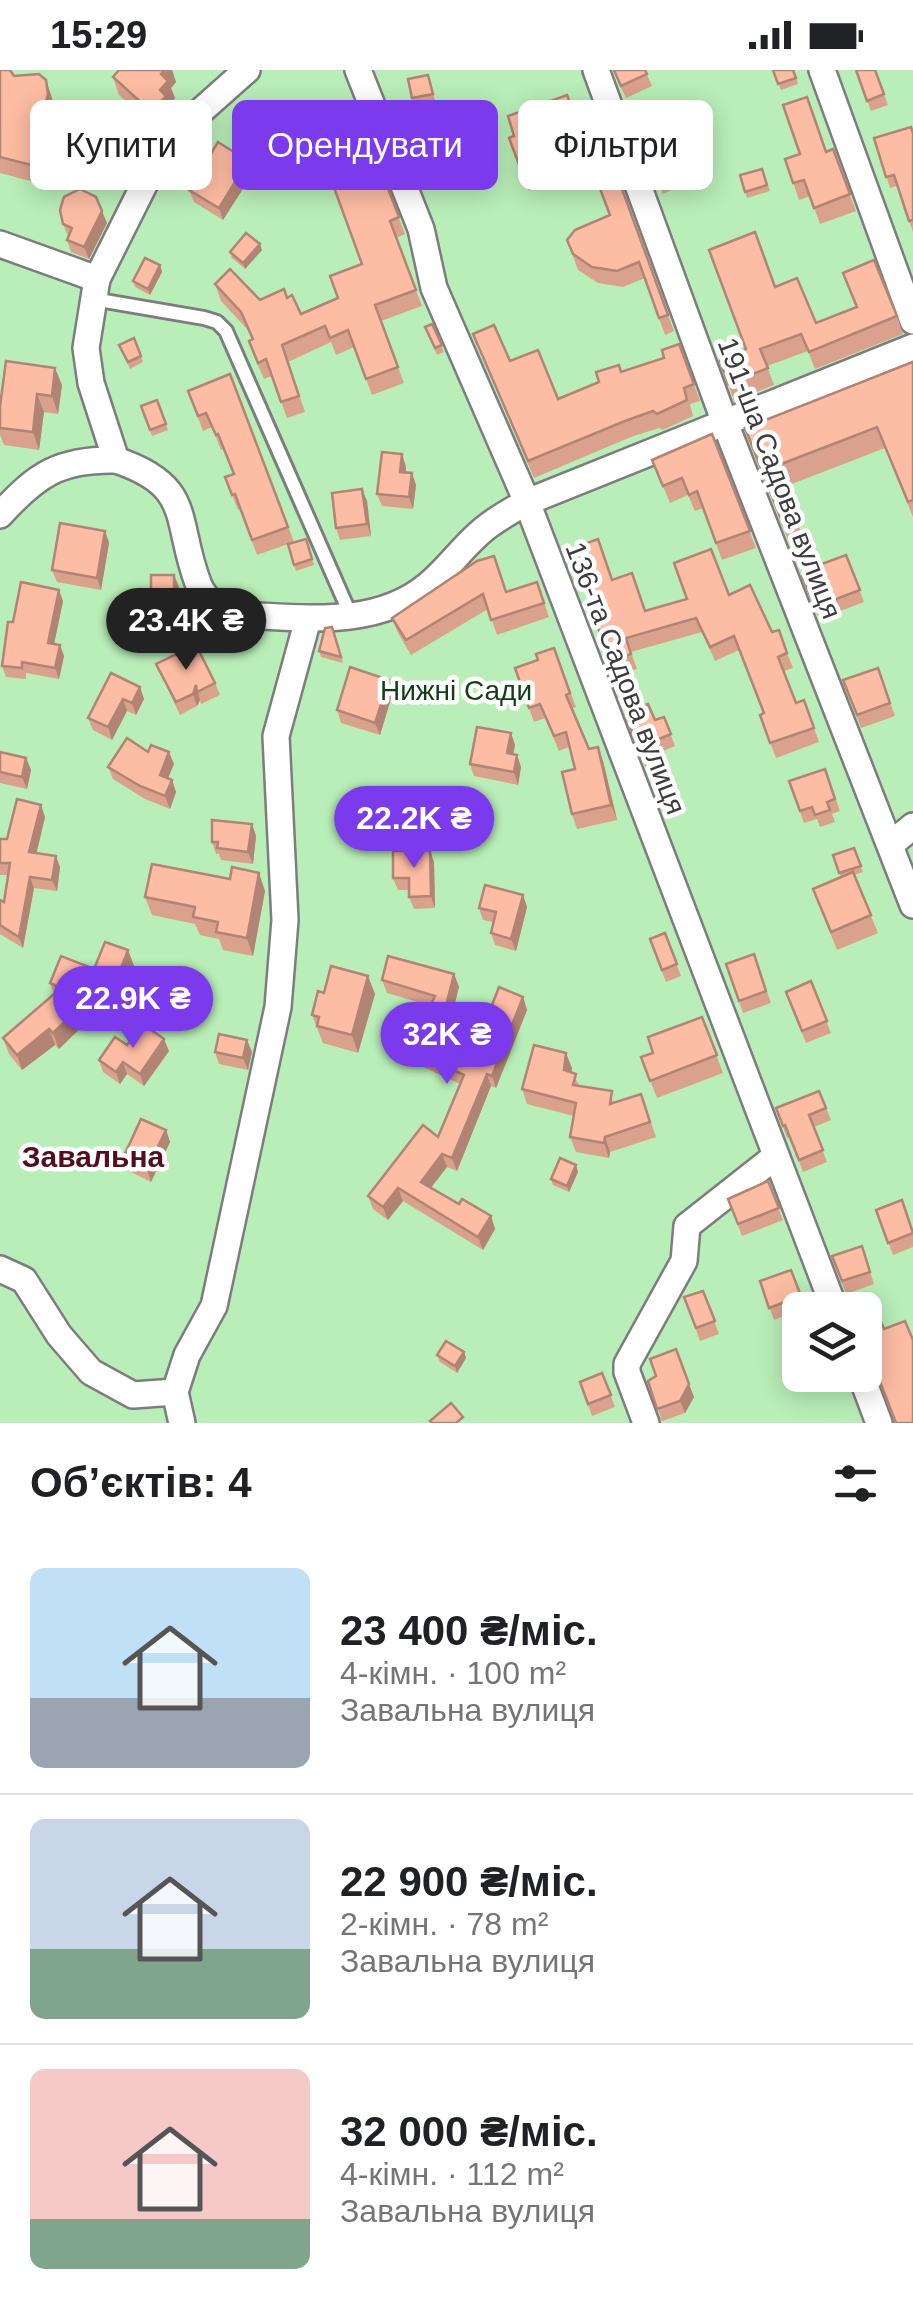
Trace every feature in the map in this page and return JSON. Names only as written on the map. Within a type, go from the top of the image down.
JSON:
[{"type":"street","points":[[116,460],[91,383],[86,348],[95,289],[140,188],[167,144],[247,70]]},
{"type":"street","name":"136-та Садова вулиця","points":[[358,70],[422,229],[434,288],[527,502],[829,1292]]},
{"type":"street","name":"191-ша Садова вулиця","points":[[596,70],[726,423],[913,905]]},
{"type":"street","points":[[822,70],[913,322]]},
{"type":"street","points":[[0,244],[95,289]]},
{"type":"street","points":[[0,515],[24,488],[54,469],[84,459],[116,460],[141,468],[168,487],[181,512],[199,588],[210,604],[243,615],[308,619],[366,616],[427,586],[488,526],[527,502],[913,347]]},
{"type":"street","points":[[182,1423],[175,1392],[187,1355],[214,1306],[278,1007],[285,920],[276,736],[308,619]]},
{"type":"street","points":[[890,844],[913,826]]},
{"type":"street","points":[[646,1423],[627,1364],[684,1260],[687,1226],[776,1156]]},
{"type":"street","points":[[0,1269],[24,1280],[59,1335],[91,1372],[133,1395],[175,1392]]},
{"type":"street","points":[[867,1392],[879,1423]]},
{"type":"lane","points":[[95,289],[217,322],[226,331],[351,616]]},
{"type":"green space","name":"Нижні Сади","points":[[0,70],[913,70],[913,1423],[0,1423]]},
{"type":"building","points":[[0,70],[10,70],[14,76],[39,74],[46,80],[48,94],[46,100],[30,100],[30,165],[0,157]]},
{"type":"building","points":[[119,70],[164,70],[161,74],[168,81],[160,90],[166,96],[162,100],[138,100],[113,77]]},
{"type":"building","points":[[614,70],[645,70],[647,74],[621,86]]},
{"type":"building","points":[[773,70],[793,70],[796,78],[778,84]]},
{"type":"building","points":[[856,70],[875,70],[884,94],[867,101]]},
{"type":"building","points":[[428,75],[433,94],[412,98],[408,79]]},
{"type":"building","points":[[807,97],[826,152],[833,149],[850,194],[814,208],[804,180],[793,183],[785,159],[800,154],[783,105]]},
{"type":"building","points":[[518,112],[518,162],[509,138],[514,136],[508,116]]},
{"type":"building","points":[[911,127],[913,220],[909,221],[894,175],[886,177],[874,138]]},
{"type":"building","points":[[218,142],[232,151],[232,187],[219,208],[189,190],[212,190],[212,152]]},
{"type":"building","points":[[762,169],[767,185],[745,192],[740,175]]},
{"type":"building","points":[[82,190],[96,197],[102,211],[84,247],[67,240],[72,228],[63,224],[60,210],[64,197]]},
{"type":"building","points":[[335,190],[388,190],[399,217],[390,221],[416,290],[375,305],[398,367],[366,379],[348,330],[330,338],[325,326],[282,345],[299,396],[281,402],[266,359],[258,363],[241,312],[215,284],[230,269],[260,300],[284,289],[287,298],[292,295],[301,314],[338,298],[330,276],[362,264]]},
{"type":"building","points":[[601,190],[622,190],[668,315],[659,318],[639,262],[617,271],[592,267],[573,254],[567,240],[575,230],[610,215]]},
{"type":"building","points":[[755,232],[775,287],[797,278],[816,323],[857,307],[843,273],[874,260],[897,316],[809,352],[801,334],[760,349],[768,368],[728,384],[720,361],[746,349],[709,250]]},
{"type":"building","points":[[246,233],[260,244],[243,263],[230,252]]},
{"type":"building","points":[[145,258],[160,265],[148,289],[133,281]]},
{"type":"building","points":[[432,324],[442,345],[435,348],[425,327]]},
{"type":"building","points":[[494,325],[510,361],[538,350],[558,399],[599,382],[596,372],[619,365],[621,372],[664,358],[662,350],[679,344],[694,384],[684,388],[687,400],[657,414],[653,411],[625,421],[528,461],[473,334]]},
{"type":"building","points":[[134,338],[141,356],[128,362],[119,345]]},
{"type":"building","points":[[6,361],[55,368],[52,396],[37,394],[33,432],[0,428]]},
{"type":"building","points":[[913,362],[913,500],[908,502],[877,427],[776,466],[797,519],[783,524],[745,428]]},
{"type":"building","points":[[230,374],[288,527],[252,540],[225,477],[234,474],[218,434],[206,413],[198,416],[188,391]]},
{"type":"building","points":[[157,400],[166,424],[150,430],[141,406]]},
{"type":"building","points":[[712,434],[750,531],[716,543],[697,491],[689,495],[682,478],[663,486],[652,460]]},
{"type":"building","points":[[382,452],[402,454],[400,472],[412,473],[409,497],[377,494]]},
{"type":"building","points":[[362,489],[367,524],[336,528],[332,493]]},
{"type":"building","points":[[60,523],[105,531],[97,578],[52,570]]},
{"type":"building","points":[[306,539],[312,559],[294,565],[288,544]]},
{"type":"building","points":[[598,539],[612,580],[632,573],[645,611],[687,599],[674,563],[711,549],[729,595],[750,585],[772,632],[779,630],[787,653],[778,657],[796,703],[804,700],[814,728],[770,743],[760,715],[764,713],[734,636],[710,647],[696,618],[626,638],[631,654],[609,662],[579,566],[574,568],[568,550]]},
{"type":"building","points":[[846,555],[860,590],[815,607],[802,576]]},
{"type":"building","points":[[494,556],[506,592],[537,582],[544,603],[491,620],[483,594],[406,640],[392,618],[477,561]]},
{"type":"building","points":[[151,575],[174,575],[174,601],[151,601]]},
{"type":"building","points":[[21,582],[59,590],[48,643],[60,645],[55,668],[22,662],[22,668],[2,666],[8,622],[13,622]]},
{"type":"building","points":[[332,627],[341,657],[319,651],[325,628]]},
{"type":"building","points":[[193,639],[215,683],[197,692],[196,685],[193,694],[176,702],[156,664],[193,646]]},
{"type":"building","points":[[554,648],[570,693],[566,695],[589,749],[598,747],[611,805],[572,814],[562,772],[575,769],[566,732],[554,736],[540,704],[529,708],[515,668],[538,660],[536,654]]},
{"type":"building","points":[[350,667],[389,680],[375,723],[337,710]]},
{"type":"building","points":[[878,668],[890,703],[857,715],[843,680]]},
{"type":"building","points":[[111,673],[140,687],[132,703],[123,699],[108,727],[88,718]]},
{"type":"building","points":[[648,704],[655,720],[664,717],[671,734],[654,741],[658,751],[642,757],[625,714]]},
{"type":"building","points":[[477,727],[511,733],[507,753],[517,755],[514,772],[470,764]]},
{"type":"building","points":[[127,738],[148,752],[151,745],[169,752],[160,775],[172,780],[165,796],[108,767]]},
{"type":"building","points":[[0,752],[26,758],[22,777],[0,772]]},
{"type":"building","points":[[825,769],[835,799],[827,802],[830,810],[815,815],[812,807],[800,811],[789,781]]},
{"type":"building","points":[[17,799],[41,805],[29,852],[56,856],[52,880],[30,877],[19,937],[0,925],[0,900],[4,902],[10,863],[0,863],[0,839],[7,839]]},
{"type":"building","points":[[212,820],[252,824],[248,852],[217,848],[218,842],[212,842]]},
{"type":"building","points":[[854,848],[861,866],[839,873],[833,855]]},
{"type":"building","points":[[430,850],[431,896],[409,897],[409,878],[393,878],[393,851]]},
{"type":"building","points":[[152,864],[230,879],[232,867],[259,873],[247,938],[216,932],[218,922],[193,917],[195,907],[145,897]]},
{"type":"building","points":[[853,872],[871,915],[831,932],[813,889]]},
{"type":"building","points":[[485,885],[523,895],[511,939],[491,933],[496,912],[479,908]]},
{"type":"building","points":[[665,933],[677,964],[662,970],[650,939]]},
{"type":"building","points":[[105,942],[128,950],[107,1005],[89,998],[53,1033],[49,1029],[17,1055],[3,1038],[61,988],[50,983],[61,956],[94,969]]},
{"type":"building","points":[[754,954],[766,991],[739,1001],[726,964]]},
{"type":"building","points":[[388,956],[454,974],[443,1018],[480,1036],[499,987],[523,997],[492,1076],[487,1074],[452,1158],[442,1154],[421,1182],[459,1204],[462,1199],[491,1216],[478,1237],[398,1188],[383,1207],[368,1196],[423,1125],[438,1137],[464,1075],[418,1054],[426,1038],[417,1035],[435,996],[382,980]]},
{"type":"building","points":[[331,966],[368,976],[352,1035],[317,1026],[319,1017],[312,1015],[318,991],[324,993]]},
{"type":"building","points":[[811,981],[827,1021],[802,1031],[786,992]]},
{"type":"building","points":[[702,1017],[717,1055],[650,1081],[641,1057],[653,1053],[648,1037]]},
{"type":"building","points":[[143,1024],[164,1039],[140,1074],[123,1062],[116,1072],[99,1060],[115,1037],[127,1045]]},
{"type":"building","points":[[219,1034],[247,1040],[243,1058],[215,1052]]},
{"type":"building","points":[[534,1045],[566,1053],[564,1070],[576,1074],[573,1085],[612,1091],[610,1104],[641,1094],[650,1122],[605,1137],[604,1143],[570,1137],[576,1103],[522,1089]]},
{"type":"building","points":[[819,1091],[826,1108],[809,1115],[823,1150],[799,1160],[776,1108]]},
{"type":"building","points":[[141,1119],[166,1130],[147,1169],[123,1158]]},
{"type":"building","points":[[560,1158],[576,1165],[567,1186],[551,1179]]},
{"type":"building","points":[[768,1181],[779,1208],[738,1224],[728,1199]]},
{"type":"building","points":[[902,1200],[913,1233],[888,1243],[876,1210]]},
{"type":"building","points":[[862,1246],[870,1272],[842,1281],[832,1256]]},
{"type":"building","points":[[791,1270],[799,1292],[782,1292],[782,1303],[769,1308],[760,1281]]},
{"type":"building","points":[[703,1291],[715,1321],[696,1328],[684,1297]]},
{"type":"building","points":[[905,1321],[913,1340],[913,1423],[896,1423],[882,1387],[882,1324],[884,1329]]},
{"type":"building","points":[[446,1341],[464,1352],[455,1366],[437,1355]]},
{"type":"building","points":[[676,1349],[689,1384],[680,1401],[657,1409],[648,1381],[656,1376],[650,1359]]},
{"type":"building","points":[[602,1373],[611,1395],[588,1404],[580,1382]]},
{"type":"building","points":[[451,1403],[463,1417],[456,1423],[430,1421]]},
{"type":"district","name":"Завальна","points":[[93,1157]]}]
